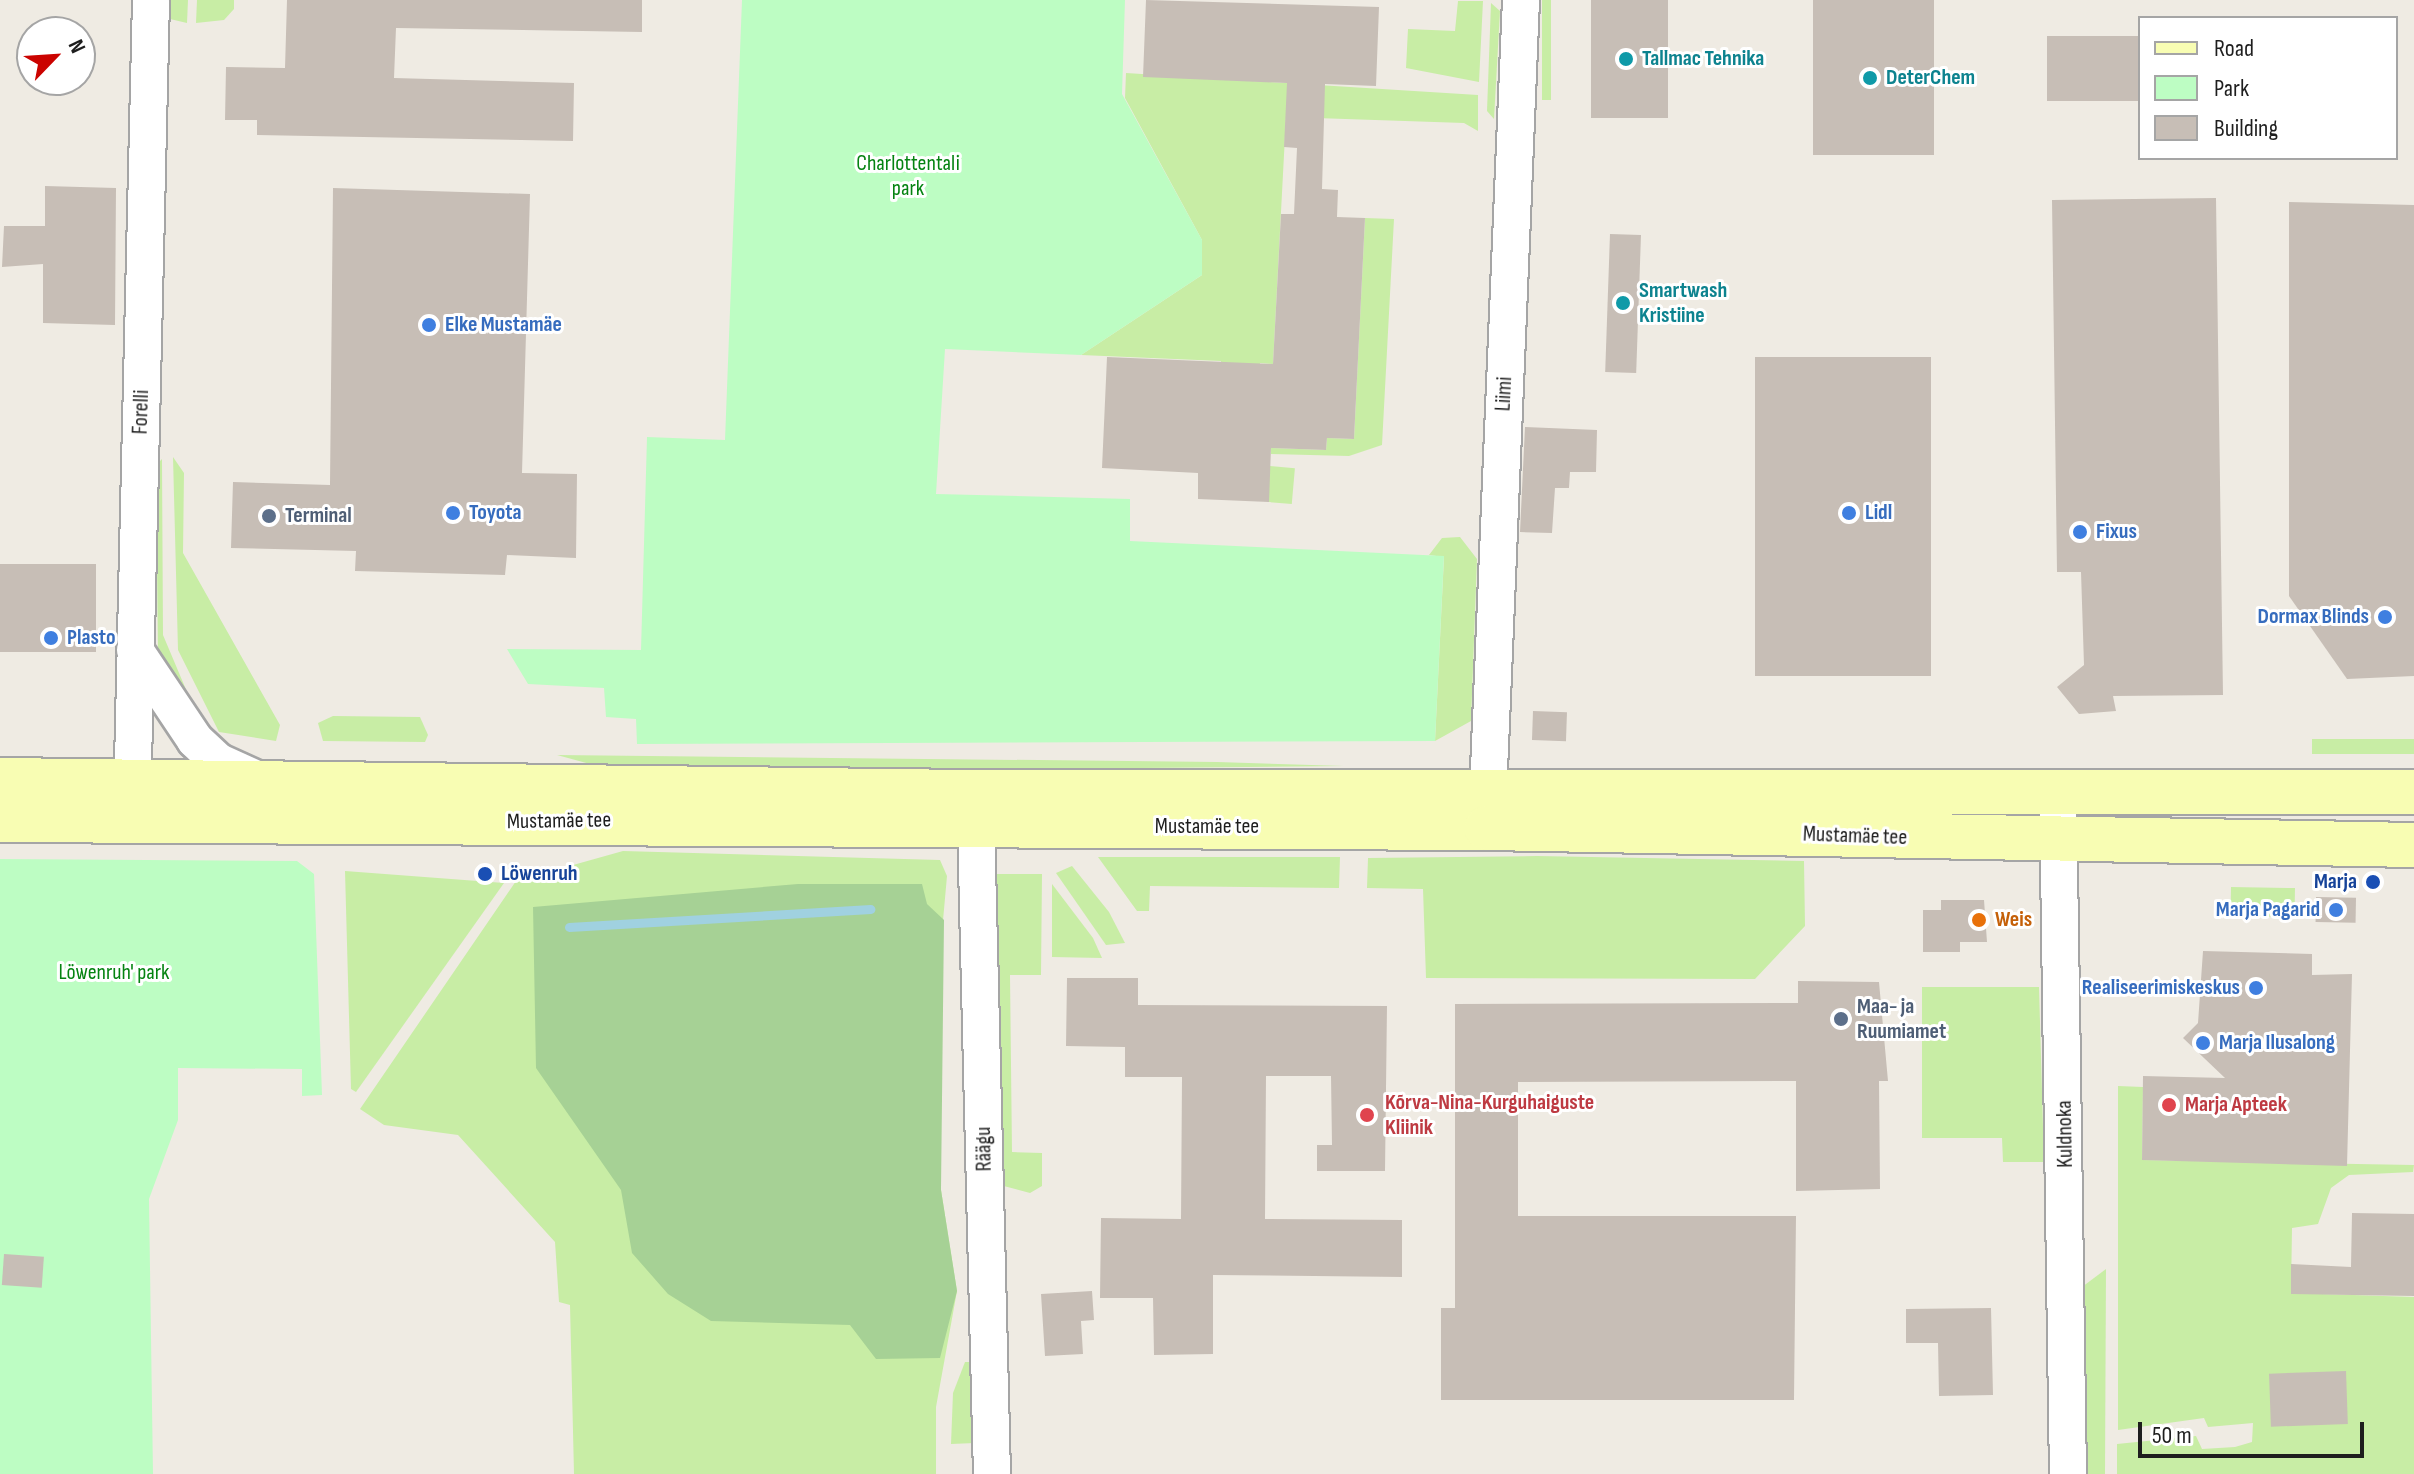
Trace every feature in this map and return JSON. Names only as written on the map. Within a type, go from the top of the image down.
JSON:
[{"type":"main road","name":"Mustamäe tee","points":[[0,780],[132,803],[976,825],[1487,808],[2058,795],[2414,792]]},
{"type":"main road","name":"Mustamäe tee","points":[[0,820],[267,784],[959,792],[1487,808],[2058,843],[2414,845]]},
{"type":"street","name":"Forelli","points":[[132,803],[151,0]]},
{"type":"street","name":"Liimi","points":[[1487,808],[1521,0]]},
{"type":"street","points":[[135,650],[195,740],[219,762],[267,784]]},
{"type":"street","name":"Kuldnoka","points":[[2058,795],[2068,1474]]},
{"type":"street","name":"Räägu","points":[[976,825],[992,1474]]},
{"type":"green space","points":[[163,0],[188,0],[187,23],[170,19]]},
{"type":"green space","points":[[197,0],[234,0],[234,9],[224,20],[196,23]]},
{"type":"green space","name":"Charlottentali park","points":[[742,0],[1125,0],[1122,94],[1202,240],[1202,275],[1081,355],[945,349],[936,494],[1130,499],[1130,541],[1444,556],[1435,741],[637,744],[636,719],[606,717],[604,688],[528,684],[507,649],[641,650],[647,437],[725,440]]},
{"type":"green space","points":[[1542,0],[1551,0],[1551,100],[1542,100]]},
{"type":"green space","points":[[1458,1],[1483,1],[1479,82],[1406,68],[1408,29],[1455,31]]},
{"type":"green space","points":[[1491,3],[1500,11],[1494,119],[1487,111]]},
{"type":"green space","points":[[1126,73],[1478,95],[1478,131],[1464,123],[1286,117],[1273,364],[1260,363],[1259,377],[1221,376],[1221,361],[1081,355],[1202,275],[1202,240],[1125,98]]},
{"type":"green space","points":[[1365,218],[1394,219],[1382,445],[1349,456],[1271,454],[1271,448],[1326,450],[1327,438],[1354,439]]},
{"type":"green space","points":[[173,457],[184,473],[183,553],[280,725],[276,741],[219,732],[178,650]]},
{"type":"green space","points":[[162,459],[163,635],[198,718],[158,656],[156,465]]},
{"type":"green space","points":[[1270,466],[1295,468],[1292,504],[1267,502]]},
{"type":"green space","points":[[1460,537],[1477,559],[1471,721],[1435,741],[1444,557],[1429,555],[1442,538]]},
{"type":"green space","points":[[333,716],[420,717],[428,735],[425,742],[323,741],[318,723]]},
{"type":"green space","points":[[2312,739],[2414,739],[2414,754],[2312,754]]},
{"type":"green space","points":[[557,755],[1217,762],[1344,766],[623,773]]},
{"type":"green space","points":[[623,851],[940,860],[947,876],[939,965],[941,1190],[957,1291],[936,1407],[936,1474],[574,1474],[570,1305],[559,1302],[555,1242],[458,1135],[384,1125],[360,1109],[516,881]]},
{"type":"green space","points":[[1537,856],[1804,861],[1805,926],[1755,979],[1426,978],[1423,889],[1367,888],[1368,858]]},
{"type":"green space","points":[[1098,857],[1340,857],[1339,888],[1150,886],[1149,911],[1137,911]]},
{"type":"green space","name":"Löwenruh' park","points":[[0,859],[297,861],[314,874],[322,1095],[302,1096],[302,1069],[178,1068],[178,1120],[149,1199],[153,1474],[0,1474]]},
{"type":"green space","points":[[1072,866],[1109,912],[1125,943],[1106,945],[1056,873]]},
{"type":"green space","points":[[345,871],[504,883],[356,1092],[351,1089]]},
{"type":"green space","points":[[988,874],[1042,874],[1041,975],[1010,975],[1012,1152],[1042,1153],[1042,1186],[1030,1193],[1000,1185]]},
{"type":"green space","points":[[798,884],[922,884],[927,904],[944,920],[941,1190],[957,1291],[940,1358],[876,1359],[850,1325],[711,1321],[668,1294],[632,1253],[621,1190],[536,1068],[533,907]]},
{"type":"green space","points":[[1052,884],[1093,938],[1102,958],[1052,957]]},
{"type":"green space","points":[[2231,887],[2295,888],[2294,917],[2230,916]]},
{"type":"green space","points":[[1922,987],[2039,987],[2044,1162],[2003,1162],[2002,1138],[1922,1138]]},
{"type":"green space","points":[[2118,1086],[2143,1087],[2142,1160],[2414,1165],[2413,1172],[2349,1175],[2331,1188],[2318,1224],[2292,1228],[2291,1293],[2414,1297],[2414,1474],[2117,1474],[2117,1444],[2196,1436],[2202,1449],[2235,1447],[2252,1442],[2253,1423],[2208,1427],[2204,1418],[2118,1430]]},
{"type":"green space","points":[[2106,1269],[2105,1474],[2087,1474],[2082,1287]]},
{"type":"green space","points":[[965,1362],[975,1362],[975,1443],[951,1444],[953,1393]]},
{"type":"building","points":[[287,0],[642,0],[642,32],[396,28],[394,78],[574,83],[573,141],[257,135],[257,120],[225,120],[226,67],[285,68]]},
{"type":"building","points":[[1146,0],[1379,7],[1376,86],[1325,84],[1322,189],[1338,190],[1337,217],[1365,218],[1354,439],[1327,438],[1326,450],[1271,448],[1269,502],[1198,499],[1198,473],[1102,468],[1107,357],[1273,364],[1281,214],[1294,214],[1297,148],[1284,147],[1287,83],[1143,77]]},
{"type":"building","name":"Tallmac Tehnika","points":[[1591,0],[1668,0],[1668,118],[1591,118]]},
{"type":"building","name":"DeterChem","points":[[1813,0],[1934,0],[1934,155],[1813,155]]},
{"type":"building","points":[[2047,36],[2138,36],[2138,101],[2047,101]]},
{"type":"building","points":[[45,186],[116,188],[115,325],[43,323],[43,264],[2,267],[4,226],[45,226]]},
{"type":"building","name":"Elke Mustamäe","points":[[333,188],[530,194],[522,473],[577,474],[576,558],[507,555],[505,575],[355,571],[356,551],[231,548],[233,482],[330,485]]},
{"type":"building","points":[[2216,198],[2223,695],[2113,696],[2116,711],[2079,714],[2057,687],[2084,665],[2081,572],[2057,572],[2052,200]]},
{"type":"building","points":[[2289,202],[2414,205],[2414,676],[2347,679],[2289,596]]},
{"type":"building","name":"Smartwash Kristiine","points":[[1610,234],[1641,235],[1636,373],[1605,372]]},
{"type":"building","points":[[1755,357],[1931,357],[1931,676],[1755,676]]},
{"type":"building","points":[[1525,427],[1597,430],[1596,472],[1570,472],[1569,488],[1555,488],[1552,533],[1520,532]]},
{"type":"building","points":[[0,564],[96,564],[96,652],[0,652]]},
{"type":"building","points":[[1533,711],[1567,712],[1566,741],[1532,740]]},
{"type":"building","name":"Marja Pagarid","points":[[2316,897],[2356,898],[2356,923],[2316,922]]},
{"type":"building","points":[[1941,900],[1984,900],[1987,942],[1960,942],[1960,952],[1923,952],[1923,910],[1941,910]]},
{"type":"building","points":[[2203,951],[2312,954],[2312,975],[2352,974],[2347,1166],[2142,1160],[2143,1076],[2225,1078],[2183,1038],[2198,1023]]},
{"type":"building","points":[[1067,978],[1138,978],[1138,1005],[1387,1006],[1385,1171],[1317,1171],[1317,1145],[1332,1145],[1331,1076],[1266,1076],[1265,1219],[1402,1220],[1402,1277],[1213,1275],[1213,1354],[1154,1355],[1153,1298],[1100,1298],[1101,1218],[1181,1219],[1182,1077],[1125,1077],[1125,1047],[1066,1046]]},
{"type":"building","points":[[1798,981],[1879,982],[1888,1081],[1879,1081],[1880,1189],[1796,1191],[1796,1081],[1518,1082],[1518,1216],[1796,1216],[1794,1400],[1441,1400],[1441,1308],[1455,1308],[1455,1004],[1798,1003]]},
{"type":"building","points":[[2352,1213],[2414,1214],[2414,1296],[2291,1294],[2291,1264],[2351,1267]]},
{"type":"building","points":[[4,1254],[44,1257],[42,1288],[2,1285]]},
{"type":"building","points":[[1092,1291],[1094,1320],[1081,1321],[1083,1354],[1045,1356],[1041,1294]]},
{"type":"building","points":[[1991,1308],[1993,1395],[1939,1396],[1938,1343],[1906,1343],[1906,1309]]},
{"type":"building","points":[[2346,1371],[2348,1424],[2271,1427],[2269,1374]]},
{"type":"waterway","points":[[569,927],[870,909]]},
{"type":"place","name":"Tallmac Tehnika","points":[[1626,59]]},
{"type":"place","name":"DeterChem","points":[[1870,78]]},
{"type":"place","name":"Smartwash Kristiine","points":[[1623,303]]},
{"type":"place","name":"Elke Mustamäe","points":[[429,325]]},
{"type":"place","name":"Toyota","points":[[453,513]]},
{"type":"place","name":"Lidl","points":[[1849,513]]},
{"type":"place","name":"Terminal","points":[[269,516]]},
{"type":"place","name":"Fixus","points":[[2080,532]]},
{"type":"place","name":"Dormax Blinds","points":[[2385,617]]},
{"type":"place","name":"Plasto","points":[[51,638]]},
{"type":"place","name":"Löwenruh","points":[[485,874]]},
{"type":"place","name":"Marja","points":[[2373,882]]},
{"type":"place","name":"Marja Pagarid","points":[[2336,910]]},
{"type":"place","name":"Weis","points":[[1979,920]]},
{"type":"place","name":"Realiseerimiskeskus","points":[[2256,988]]},
{"type":"place","name":"Maa- ja Ruumiamet","points":[[1841,1019]]},
{"type":"place","name":"Marja Ilusalong","points":[[2203,1043]]},
{"type":"place","name":"Marja Apteek","points":[[2169,1105]]},
{"type":"place","name":"Kõrva-Nina-Kurguhaiguste Kliinik","points":[[1367,1115]]}]
